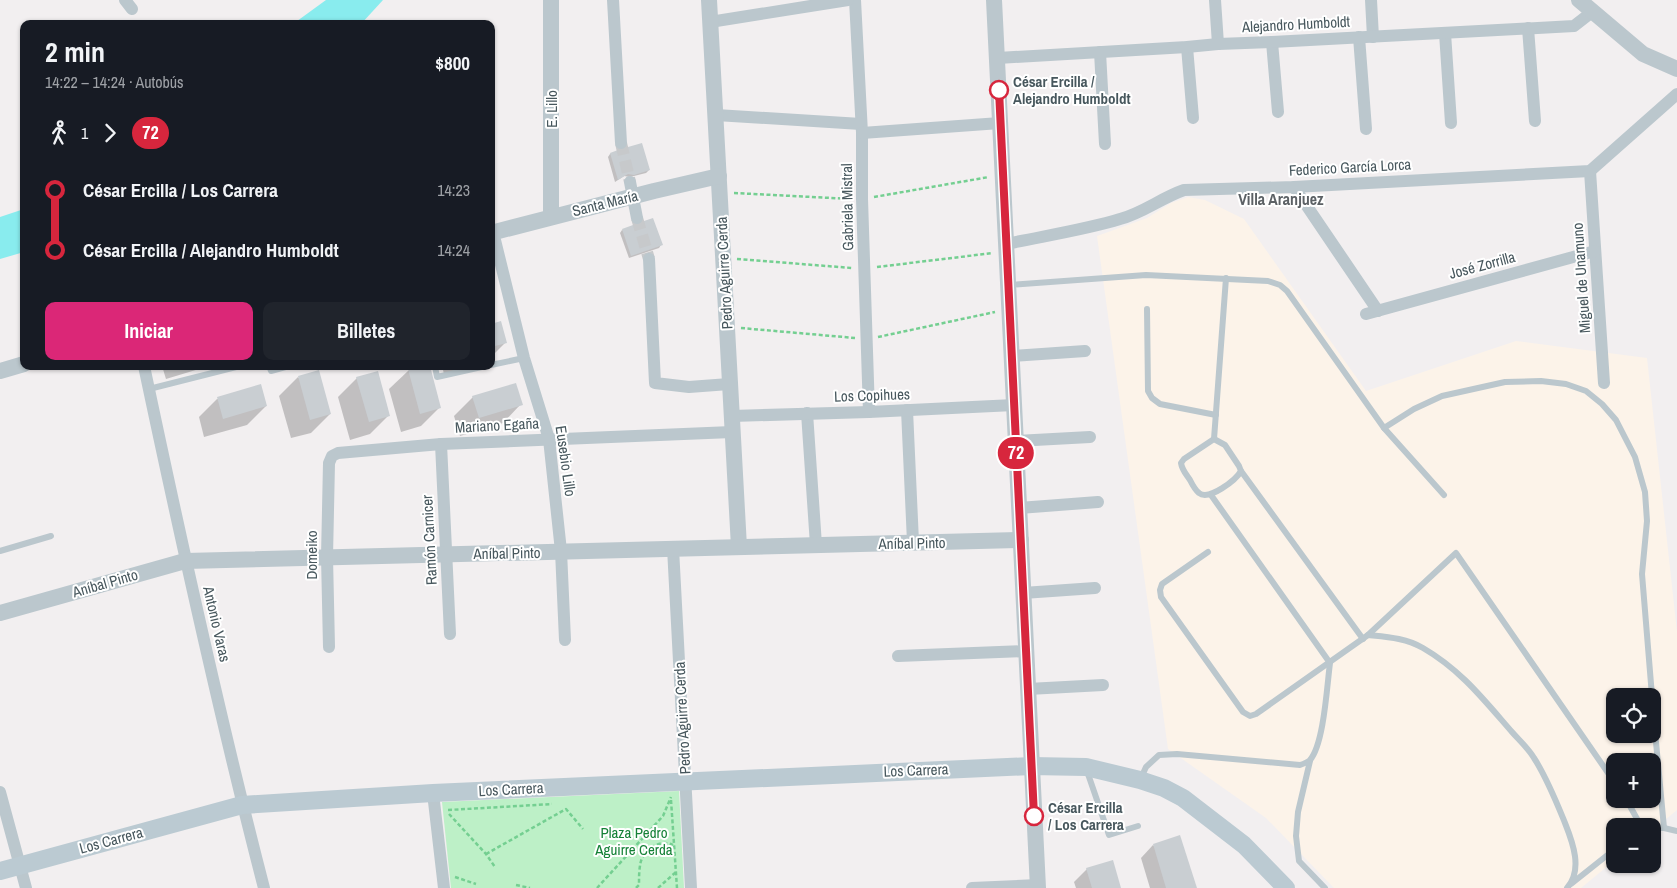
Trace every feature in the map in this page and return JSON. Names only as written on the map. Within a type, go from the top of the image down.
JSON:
[{"type":"main road","name":"Los Carrera","points":[[0,871],[242,805],[433,792],[675,786],[1031,766],[1086,767],[1164,788],[1183,798],[1244,845],[1286,888]]},
{"type":"street","name":"E. Lillo","points":[[551,0],[551,217]]},
{"type":"street","points":[[613,0],[621,143]]},
{"type":"street","name":"Pedro Aguirre Cerda","points":[[709,0],[740,547]]},
{"type":"street","points":[[710,22],[789,5],[848,0]]},
{"type":"street","name":"Gabriela Mistral","points":[[855,0],[862,128],[869,412]]},
{"type":"street","points":[[972,888],[1038,887],[994,0]]},
{"type":"street","points":[[1215,0],[1218,44]]},
{"type":"street","points":[[1371,0],[1373,37]]},
{"type":"street","points":[[1579,0],[1643,54],[1677,69]]},
{"type":"street","name":"Alejandro Humboldt","points":[[998,58],[1218,44],[1574,26],[1592,12]]},
{"type":"street","points":[[1528,28],[1535,121]]},
{"type":"street","points":[[1445,33],[1451,123]]},
{"type":"street","points":[[1359,38],[1366,129]]},
{"type":"street","points":[[1272,42],[1278,112]]},
{"type":"street","points":[[1188,47],[1193,118]]},
{"type":"street","points":[[1100,52],[1105,144]]},
{"type":"street","points":[[1590,170],[1677,94]]},
{"type":"street","points":[[716,115],[862,128],[1000,122]]},
{"type":"street","name":"Federico García Lorca","points":[[1006,244],[1121,219],[1144,210],[1169,195],[1184,190],[1294,187],[1590,170]]},
{"type":"street","name":"Miguel de Unamuno","points":[[1590,170],[1604,383]]},
{"type":"street","name":"Santa María","points":[[495,231],[551,217],[632,189],[719,176]]},
{"type":"street","name":"José Zorrilla","points":[[1294,187],[1372,313],[1595,251]]},
{"type":"street","points":[[632,189],[637,218]]},
{"type":"street","name":"Eusebio Lillo","points":[[495,244],[524,358],[549,439],[560,552],[565,640]]},
{"type":"street","points":[[649,259],[655,383],[689,387],[730,384]]},
{"type":"street","points":[[1012,356],[1085,351]]},
{"type":"street","points":[[0,371],[20,365]]},
{"type":"street","name":"Antonio Varas","points":[[145,370],[185,561],[242,805],[264,888]]},
{"type":"street","name":"Los Copihues","points":[[732,424],[807,414],[1014,405]]},
{"type":"street","points":[[906,410],[913,542]]},
{"type":"street","points":[[807,414],[816,545]]},
{"type":"street","name":"Mariano Egaña","points":[[328,463],[332,456],[338,452],[441,444],[549,439],[732,424]]},
{"type":"street","points":[[1016,441],[1090,437]]},
{"type":"street","name":"Ramón Carnicer","points":[[441,444],[450,634]]},
{"type":"street","name":"Domeiko","points":[[328,463],[327,558],[329,647]]},
{"type":"street","points":[[1019,508],[1098,502]]},
{"type":"street","name":"Aníbal Pinto","points":[[0,613],[185,561],[1021,540]]},
{"type":"street","name":"Pedro Aguirre Cerda","points":[[673,548],[675,786],[691,888]]},
{"type":"street","points":[[1024,593],[1095,588]]},
{"type":"street","points":[[898,656],[1026,650]]},
{"type":"street","points":[[1028,689],[1103,685]]},
{"type":"street","points":[[0,792],[26,888]]},
{"type":"street","points":[[433,792],[444,888]]},
{"type":"lane","points":[[1008,285],[1146,275],[1268,281],[1280,285],[1287,291],[1384,428],[1444,495]]},
{"type":"lane","points":[[1214,440],[1226,278]]},
{"type":"lane","points":[[1147,309],[1148,391],[1152,398],[1160,404],[1216,415]]},
{"type":"lane","points":[[495,364],[524,358]]},
{"type":"lane","points":[[149,389],[224,370]]},
{"type":"lane","points":[[436,370],[437,377],[468,370]]},
{"type":"lane","points":[[1384,428],[1414,409],[1442,396],[1506,382],[1541,381],[1566,384],[1586,391],[1602,404],[1616,420],[1635,457],[1645,492],[1647,522],[1642,574],[1651,688]]},
{"type":"lane","points":[[1214,440],[1225,445],[1239,466],[1240,471],[1366,637],[1404,639],[1423,648],[1450,667],[1482,696],[1534,756],[1549,785],[1572,840],[1576,863],[1569,886]]},
{"type":"lane","points":[[1214,440],[1184,459],[1181,463],[1182,468],[1199,493],[1211,495],[1238,476],[1240,471]]},
{"type":"lane","points":[[1211,495],[1330,662],[1321,728],[1317,748],[1310,761],[1298,812],[1296,836],[1299,861],[1325,888]]},
{"type":"lane","points":[[0,551],[51,536]]},
{"type":"lane","points":[[1208,552],[1162,584],[1160,597],[1243,712],[1250,716],[1256,714],[1366,637],[1456,553],[1606,770]]},
{"type":"lane","points":[[1656,743],[1664,828],[1677,831]]},
{"type":"lane","points":[[1140,780],[1146,767],[1159,755],[1177,754],[1300,765],[1310,761]]},
{"type":"lane","points":[[1086,767],[1109,835],[1138,826]]},
{"type":"lane","points":[[1569,886],[1606,856]]},
{"type":"path","points":[[675,786],[674,846],[677,888]]},
{"type":"path","points":[[597,888],[663,816],[675,786]]},
{"type":"path","points":[[486,854],[566,809],[570,803]]},
{"type":"path","points":[[566,809],[583,829]]},
{"type":"path","points":[[446,811],[486,854],[495,867]]},
{"type":"path","points":[[636,888],[639,885],[641,860],[647,851],[657,844],[670,844],[674,846]]},
{"type":"path","points":[[658,888],[676,872]]},
{"type":"path","points":[[455,878],[476,884]]},
{"type":"path","points":[[516,885],[530,888]]},
{"type":"shaded area","points":[[1188,197],[1205,200],[1244,219],[1366,391],[1516,341],[1647,358],[1677,632],[1677,810],[1661,823],[1661,818],[1606,818],[1606,867],[1581,888],[1334,888],[1266,818],[1168,749],[1097,236],[1147,218],[1171,203]]},
{"type":"green space","name":"Plaza Pedro Aguirre Cerda","points":[[679,791],[684,888],[451,888],[442,802]]},
{"type":"water","points":[[326,0],[383,0],[365,20],[298,20]]},
{"type":"water","points":[[20,210],[20,253],[0,259],[0,217]]},
{"type":"building","points":[[642,143],[650,170],[634,175],[628,174],[618,180],[610,153],[618,150],[622,151]]},
{"type":"building","points":[[653,218],[663,245],[631,256],[622,229],[633,225],[639,226],[644,221]]},
{"type":"building","points":[[501,321],[507,343],[495,346],[495,323]]},
{"type":"building","points":[[319,370],[331,414],[310,420],[298,376]]},
{"type":"building","points":[[408,370],[431,370],[441,408],[420,414]]},
{"type":"building","points":[[378,371],[390,416],[369,422],[356,377]]},
{"type":"building","points":[[516,383],[523,405],[479,418],[472,396]]},
{"type":"building","points":[[261,384],[267,406],[223,419],[217,397]]},
{"type":"building","points":[[1180,835],[1197,888],[1166,888],[1153,844]]},
{"type":"building","points":[[1113,860],[1121,888],[1092,888],[1086,868]]},
{"type":"tunnel","points":[[621,143],[630,182]]},
{"type":"tunnel","points":[[637,218],[649,259]]},
{"type":"bus line","name":"72","points":[[999,90],[1034,816]]},
{"type":"place","name":"César Ercilla / Alejandro Humboldt","points":[[999,90]]},
{"type":"place","name":"César Ercilla / Los Carrera","points":[[1034,816]]},
{"type":"district","name":"Villa Aranjuez","points":[[1281,199]]}]
